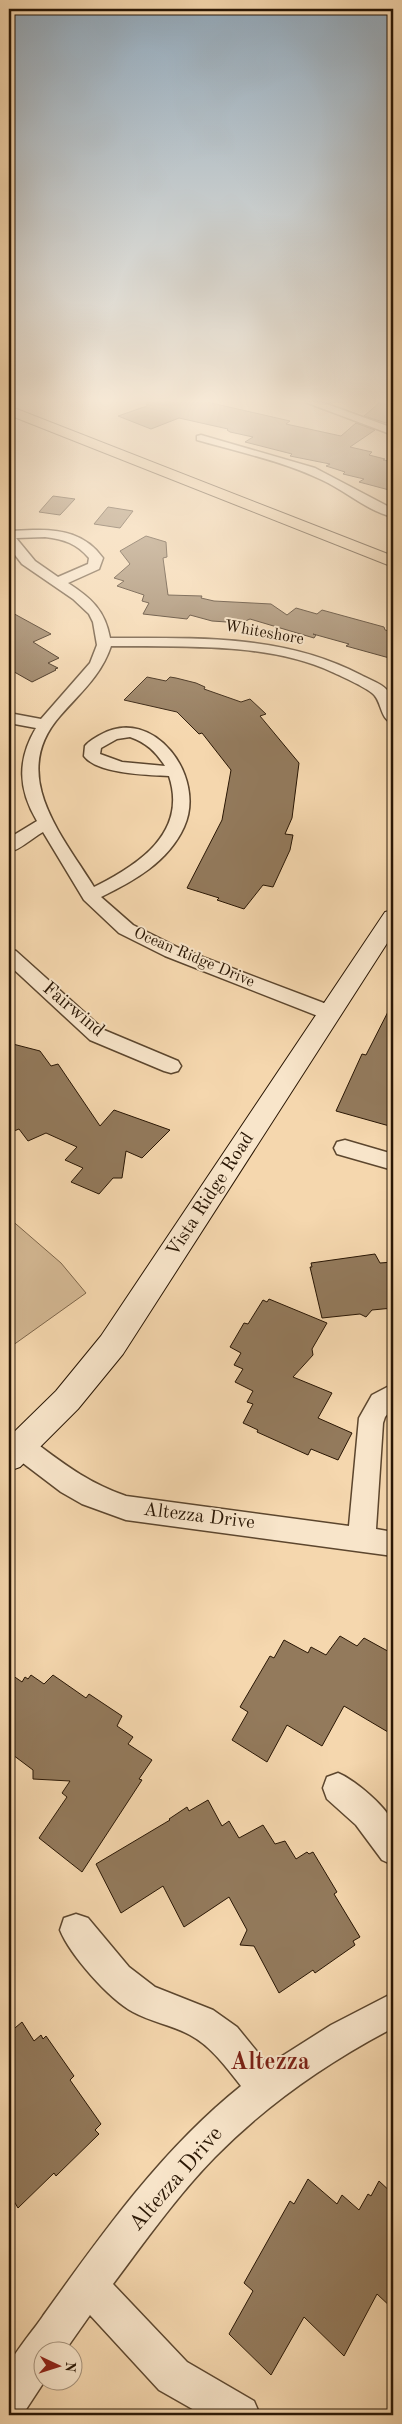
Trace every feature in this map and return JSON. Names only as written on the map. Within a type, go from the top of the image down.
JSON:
[{"type":"main road","points":[[275,515],[393,562]]},
{"type":"street","points":[[57,583],[94,566],[96,558],[90,549],[81,542],[59,533],[9,536],[20,554],[30,564],[57,583],[86,603],[96,614],[101,623],[104,642]]},
{"type":"street","name":"Whiteshore","points":[[104,642],[224,642],[298,655],[336,668],[381,692],[393,718]]},
{"type":"street","name":"Ocean Ridge Drive","points":[[104,642],[98,664],[88,678],[42,724],[30,749],[26,770],[30,790],[46,823],[90,896],[120,924],[153,944],[330,1013]]},
{"type":"street","points":[[9,718],[42,724]]},
{"type":"street","points":[[90,896],[137,870],[166,843],[176,826],[182,808],[182,791],[175,771]]},
{"type":"street","points":[[9,847],[19,838],[46,823]]},
{"type":"street","name":"Vista Ridge Road","points":[[14,1452],[67,1400],[112,1345],[393,917]]},
{"type":"street","name":"Fairwind","points":[[9,955],[97,1035],[171,1066]]},
{"type":"street","points":[[345,1148],[393,1162]]},
{"type":"street","points":[[362,1538],[370,1423],[372,1414],[384,1398],[393,1394]]},
{"type":"street","name":"Altezza Drive","points":[[14,1452],[91,1496],[126,1508],[362,1538],[393,1544]]},
{"type":"street","points":[[338,1788],[367,1814],[393,1849]]},
{"type":"street","points":[[76,1930],[117,1979],[144,2000],[202,2022],[225,2039],[265,2089]]},
{"type":"street","name":"Altezza Drive","points":[[11,2389],[165,2184],[221,2126],[265,2089],[340,2037],[393,2010]]},
{"type":"street","points":[[88,2285],[173,2376],[240,2415]]},
{"type":"shaded area","points":[[9,1218],[61,1263],[86,1293],[9,1348]]},
{"type":"building","points":[[101,515],[130,515],[120,528],[94,524]]},
{"type":"building","points":[[146,536],[166,542],[167,557],[163,558],[168,595],[202,596],[201,598],[214,601],[271,604],[287,615],[296,608],[317,614],[322,610],[384,627],[385,630],[393,632],[393,659],[346,646],[349,644],[313,634],[316,635],[314,638],[250,619],[241,623],[212,621],[190,615],[187,619],[143,614],[149,603],[142,601],[144,595],[117,586],[124,581],[114,578],[130,564],[120,551]]},
{"type":"building","points":[[9,611],[51,634],[33,642],[59,658],[48,663],[58,668],[56,670],[32,682],[9,669]]},
{"type":"building","points":[[147,677],[166,681],[170,677],[176,678],[196,683],[205,687],[204,689],[241,702],[250,699],[266,714],[260,716],[299,763],[292,818],[285,834],[293,835],[290,850],[273,887],[263,885],[244,909],[217,900],[219,898],[187,888],[222,820],[231,770],[202,733],[199,734],[177,712],[124,700]]},
{"type":"building","points":[[393,1002],[393,1127],[336,1111],[362,1054],[366,1055]]},
{"type":"building","points":[[9,1043],[40,1051],[51,1066],[58,1064],[100,1126],[114,1110],[170,1130],[142,1158],[126,1151],[122,1178],[113,1178],[99,1194],[71,1182],[83,1168],[65,1160],[77,1147],[46,1133],[28,1141],[19,1129],[9,1133]]},
{"type":"building","points":[[375,1254],[380,1263],[393,1262],[393,1308],[372,1310],[366,1317],[360,1314],[322,1318],[310,1267],[312,1267],[311,1263]]},
{"type":"building","points":[[269,1299],[327,1323],[312,1349],[313,1355],[293,1377],[332,1393],[318,1418],[352,1433],[338,1460],[311,1449],[308,1455],[257,1432],[258,1430],[243,1423],[253,1404],[247,1402],[253,1391],[235,1382],[243,1369],[234,1365],[241,1353],[230,1347],[244,1323],[248,1324],[263,1300],[267,1302]]},
{"type":"building","points":[[340,1636],[357,1646],[364,1638],[393,1654],[393,1735],[344,1706],[322,1746],[287,1725],[267,1762],[232,1740],[248,1712],[240,1707],[270,1656],[274,1658],[284,1640],[308,1653],[311,1647],[326,1655]]},
{"type":"building","points":[[9,1673],[22,1682],[25,1677],[28,1679],[31,1675],[44,1684],[53,1675],[86,1698],[89,1694],[122,1716],[117,1726],[133,1737],[128,1744],[152,1760],[139,1779],[142,1780],[82,1872],[39,1838],[67,1797],[62,1793],[70,1781],[33,1779],[33,1770],[9,1752]]},
{"type":"building","points":[[208,1800],[222,1826],[229,1821],[239,1838],[263,1825],[275,1844],[285,1841],[296,1859],[307,1852],[309,1854],[313,1852],[337,1892],[334,1894],[360,1937],[353,1941],[355,1945],[315,1973],[313,1970],[279,1993],[254,1946],[240,1945],[247,1930],[229,1897],[184,1927],[163,1886],[121,1913],[96,1864],[170,1820],[187,1807],[189,1811]]},
{"type":"building","points":[[22,2022],[34,2041],[41,2035],[43,2039],[46,2036],[74,2076],[70,2080],[101,2124],[95,2130],[99,2134],[56,2176],[54,2173],[18,2208],[9,2193],[9,2033]]},
{"type":"building","points":[[308,2179],[337,2204],[342,2195],[359,2210],[368,2194],[371,2196],[379,2181],[393,2194],[393,2309],[377,2294],[344,2356],[304,2317],[271,2375],[229,2334],[253,2291],[244,2283],[290,2201],[294,2204]]},
{"type":"district","name":"Altezza","points":[[270,2063]]}]
